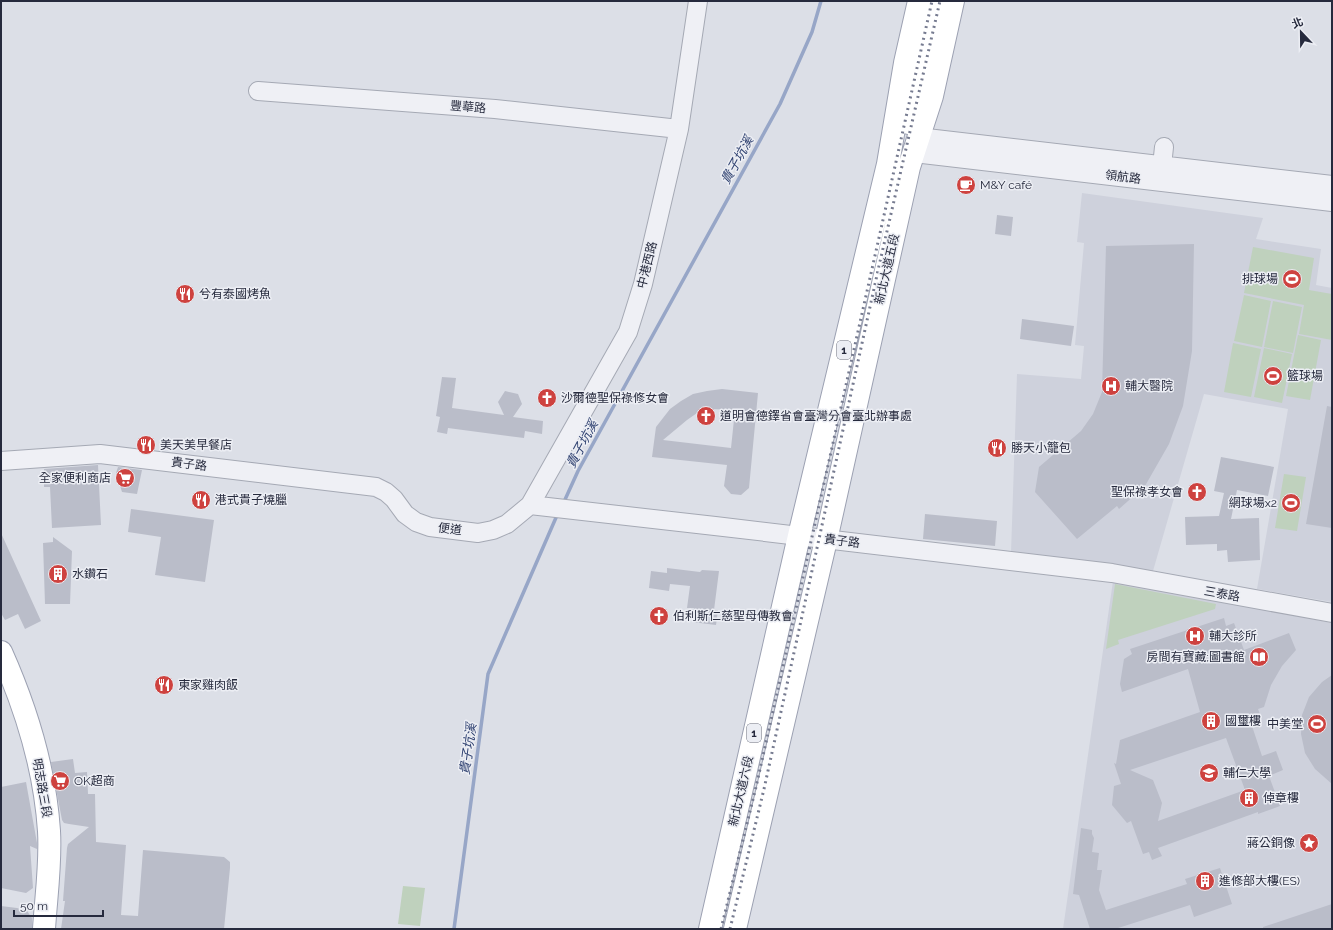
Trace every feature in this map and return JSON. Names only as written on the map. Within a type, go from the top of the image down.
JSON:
[{"type":"main road","name":"新北大道五段","points":[[906,154],[905,63],[919,1]]},
{"type":"main road","name":"新北大道五段","points":[[826,540],[936,1]]},
{"type":"main road","name":"新北大道五段","points":[[799,536],[906,154],[932,96],[953,1]]},
{"type":"main road","name":"新北大道六段","points":[[710,929],[799,536]]},
{"type":"main road","name":"1","points":[[735,929],[826,540]]},
{"type":"main road","name":"明志路三段","points":[[1,652],[28,721],[38,759],[46,801],[49,833],[49,864],[44,929]]},
{"type":"street","name":"中港西路","points":[[530,505],[628,332],[643,284],[679,128],[698,1]]},
{"type":"street","name":"豐華路","points":[[258,91],[487,108],[679,128]]},
{"type":"street","points":[[1161,174],[1164,147]]},
{"type":"street","name":"領航路","points":[[906,154],[1161,174],[1332,185]]},
{"type":"street","name":"領航路","points":[[1161,174],[1332,202]]},
{"type":"street","name":"貴子路","points":[[1,461],[100,454],[376,487]]},
{"type":"street","name":"便道","points":[[376,487],[386,492],[394,499],[405,514],[416,522],[430,527],[478,533],[492,530],[507,524],[530,505]]},
{"type":"street","name":"貴子路","points":[[530,505],[1112,574]]},
{"type":"street","name":"三泰路","points":[[1112,574],[1332,613]]},
{"type":"shaded area","name":"輔大醫院","points":[[1082,193],[1263,218],[1256,239],[1321,249],[1316,285],[1332,288],[1332,602],[1257,589],[1288,409],[1204,394],[1153,571],[1011,553],[1017,374],[1081,379],[1084,346],[1075,345],[1084,243],[1077,242]]},
{"type":"shaded area","name":"輔仁大學","points":[[1113,581],[1332,623],[1332,929],[1063,929]]},
{"type":"green space","points":[[1253,247],[1314,258],[1309,290],[1332,294],[1332,340],[1299,334],[1304,305],[1244,293]]},
{"type":"green space","name":"籃球場","points":[[1244,295],[1271,301],[1262,347],[1234,341]]},
{"type":"green space","name":"籃球場","points":[[1273,301],[1302,307],[1293,353],[1264,347]]},
{"type":"green space","points":[[1298,335],[1321,340],[1310,400],[1286,396]]},
{"type":"green space","name":"籃球場","points":[[1233,343],[1261,349],[1251,397],[1224,392]]},
{"type":"green space","name":"籃球場","points":[[1264,348],[1292,354],[1282,403],[1254,397]]},
{"type":"green space","name":"網球場x2","points":[[1284,474],[1306,477],[1297,531],[1275,528]]},
{"type":"green space","points":[[1115,584],[1216,604],[1215,609],[1118,640],[1119,644],[1106,649]]},
{"type":"green space","points":[[403,886],[425,888],[420,926],[398,924]]},
{"type":"building","points":[[997,215],[1013,217],[1011,236],[995,234]]},
{"type":"building","points":[[1194,244],[1192,351],[1183,406],[1169,444],[1145,486],[1119,509],[1117,506],[1077,539],[1035,492],[1039,467],[1081,431],[1093,414],[1102,392],[1106,246]]},
{"type":"building","points":[[1022,319],[1074,326],[1071,346],[1020,339]]},
{"type":"building","points":[[442,377],[456,378],[452,408],[504,415],[498,402],[505,391],[518,394],[522,404],[513,417],[543,421],[542,434],[525,431],[524,438],[448,428],[447,434],[437,432],[440,417],[436,416]]},
{"type":"building","points":[[722,389],[758,393],[749,488],[741,495],[731,494],[724,486],[727,465],[652,457],[656,427],[670,409],[693,394]],"holes":[[[711,409],[735,410],[731,448],[663,440],[697,413]]]},
{"type":"building","points":[[1327,406],[1332,407],[1332,528],[1306,524]]},
{"type":"building","points":[[1221,457],[1274,467],[1268,496],[1237,490],[1231,519],[1259,518],[1260,560],[1228,562],[1227,550],[1217,551],[1217,544],[1186,545],[1185,517],[1219,516],[1224,493],[1214,491]]},
{"type":"building","points":[[98,465],[101,525],[52,528],[50,487],[44,487],[44,469]]},
{"type":"building","points":[[118,467],[142,470],[137,494],[122,492],[116,473]]},
{"type":"building","points":[[131,509],[214,520],[205,582],[155,575],[161,537],[128,532]]},
{"type":"building","points":[[925,514],[997,521],[995,546],[923,539]]},
{"type":"building","points":[[1,533],[41,621],[25,629],[18,614],[5,620],[1,613]]},
{"type":"building","points":[[53,537],[72,551],[70,604],[45,604],[43,543],[53,542]]},
{"type":"building","points":[[667,568],[700,572],[702,570],[719,571],[714,610],[718,610],[716,625],[692,622],[694,608],[687,608],[690,586],[670,584],[669,591],[649,588],[651,571],[667,573]]},
{"type":"building","name":"國璽樓","points":[[1224,618],[1226,626],[1234,623],[1244,650],[1289,633],[1296,650],[1282,666],[1271,685],[1264,707],[1258,709],[1261,717],[1250,720],[1262,756],[1276,751],[1283,770],[1269,776],[1280,806],[1258,814],[1258,812],[1158,848],[1162,856],[1152,860],[1149,852],[1143,854],[1131,821],[1127,823],[1112,805],[1114,786],[1121,784],[1114,763],[1116,764],[1120,740],[1200,712],[1188,669],[1122,692],[1120,684],[1124,659],[1132,654],[1130,649]],"holes":[[[1226,738],[1245,790],[1158,821],[1162,803],[1153,780],[1130,770]]]},
{"type":"building","name":"中美堂","points":[[1332,675],[1332,784],[1315,769],[1305,753],[1301,734],[1302,715],[1309,697],[1322,682]]},
{"type":"building","points":[[73,759],[75,773],[87,772],[88,794],[95,794],[96,842],[126,845],[121,915],[138,916],[143,850],[224,857],[230,862],[230,868],[224,929],[61,929],[65,901],[63,901],[68,844],[89,827],[64,823],[62,820],[51,762]]},
{"type":"building","points":[[26,782],[37,849],[30,846],[33,888],[26,893],[1,888],[1,787]]},
{"type":"building","name":"進修部大樓(ES)","points":[[1081,828],[1092,830],[1094,838],[1092,852],[1099,853],[1097,870],[1102,870],[1099,890],[1106,910],[1187,884],[1185,879],[1220,868],[1232,904],[1194,917],[1190,905],[1115,929],[1090,929],[1079,895],[1073,894]]},
{"type":"building","points":[[1332,904],[1332,929],[1263,929],[1263,927]]},
{"type":"building","points":[[1,906],[27,911],[32,918],[32,929],[1,929]]},
{"type":"waterway","name":"貴子坑溪","points":[[563,504],[578,471],[780,104],[812,32],[821,1]]},
{"type":"waterway","name":"貴子坑溪","points":[[454,929],[488,674],[558,513]]},
{"type":"railway","points":[[721,929],[756,787],[932,1]]},
{"type":"railway","points":[[730,929],[764,789],[879,266],[940,1]]},
{"type":"place","name":"M&Y café","points":[[966,185]]},
{"type":"place","name":"排球場","points":[[1292,279]]},
{"type":"place","name":"兮有泰國烤魚","points":[[185,294]]},
{"type":"place","name":"籃球場","points":[[1273,376]]},
{"type":"place","name":"輔大醫院","points":[[1111,386]]},
{"type":"place","name":"沙爾德聖保祿修女會","points":[[547,398]]},
{"type":"place","name":"道明會德鐸省會臺灣分會臺北辦事處","points":[[706,416]]},
{"type":"place","name":"美天美早餐店","points":[[146,445]]},
{"type":"place","name":"勝天小籠包","points":[[997,448]]},
{"type":"place","name":"全家便利商店","points":[[125,478]]},
{"type":"place","name":"聖保祿孝女會","points":[[1197,492]]},
{"type":"place","name":"港式貴子燒臘","points":[[201,500]]},
{"type":"place","name":"網球場x2","points":[[1291,503]]},
{"type":"place","name":"水鑽石","points":[[58,574]]},
{"type":"place","name":"伯利斯仁慈聖母傳教會","points":[[659,616]]},
{"type":"place","name":"輔大診所","points":[[1195,636]]},
{"type":"place","name":"房間有寶藏;圖書館","points":[[1259,657]]},
{"type":"place","name":"東家雞肉飯","points":[[164,685]]},
{"type":"place","name":"國璽樓","points":[[1211,721]]},
{"type":"place","name":"中美堂","points":[[1317,724]]},
{"type":"place","name":"輔仁大學","points":[[1209,773]]},
{"type":"place","name":"OK超商","points":[[60,781]]},
{"type":"place","name":"倬章樓","points":[[1249,798]]},
{"type":"place","name":"蔣公銅像","points":[[1309,843]]},
{"type":"place","name":"進修部大樓(ES)","points":[[1205,881]]}]
